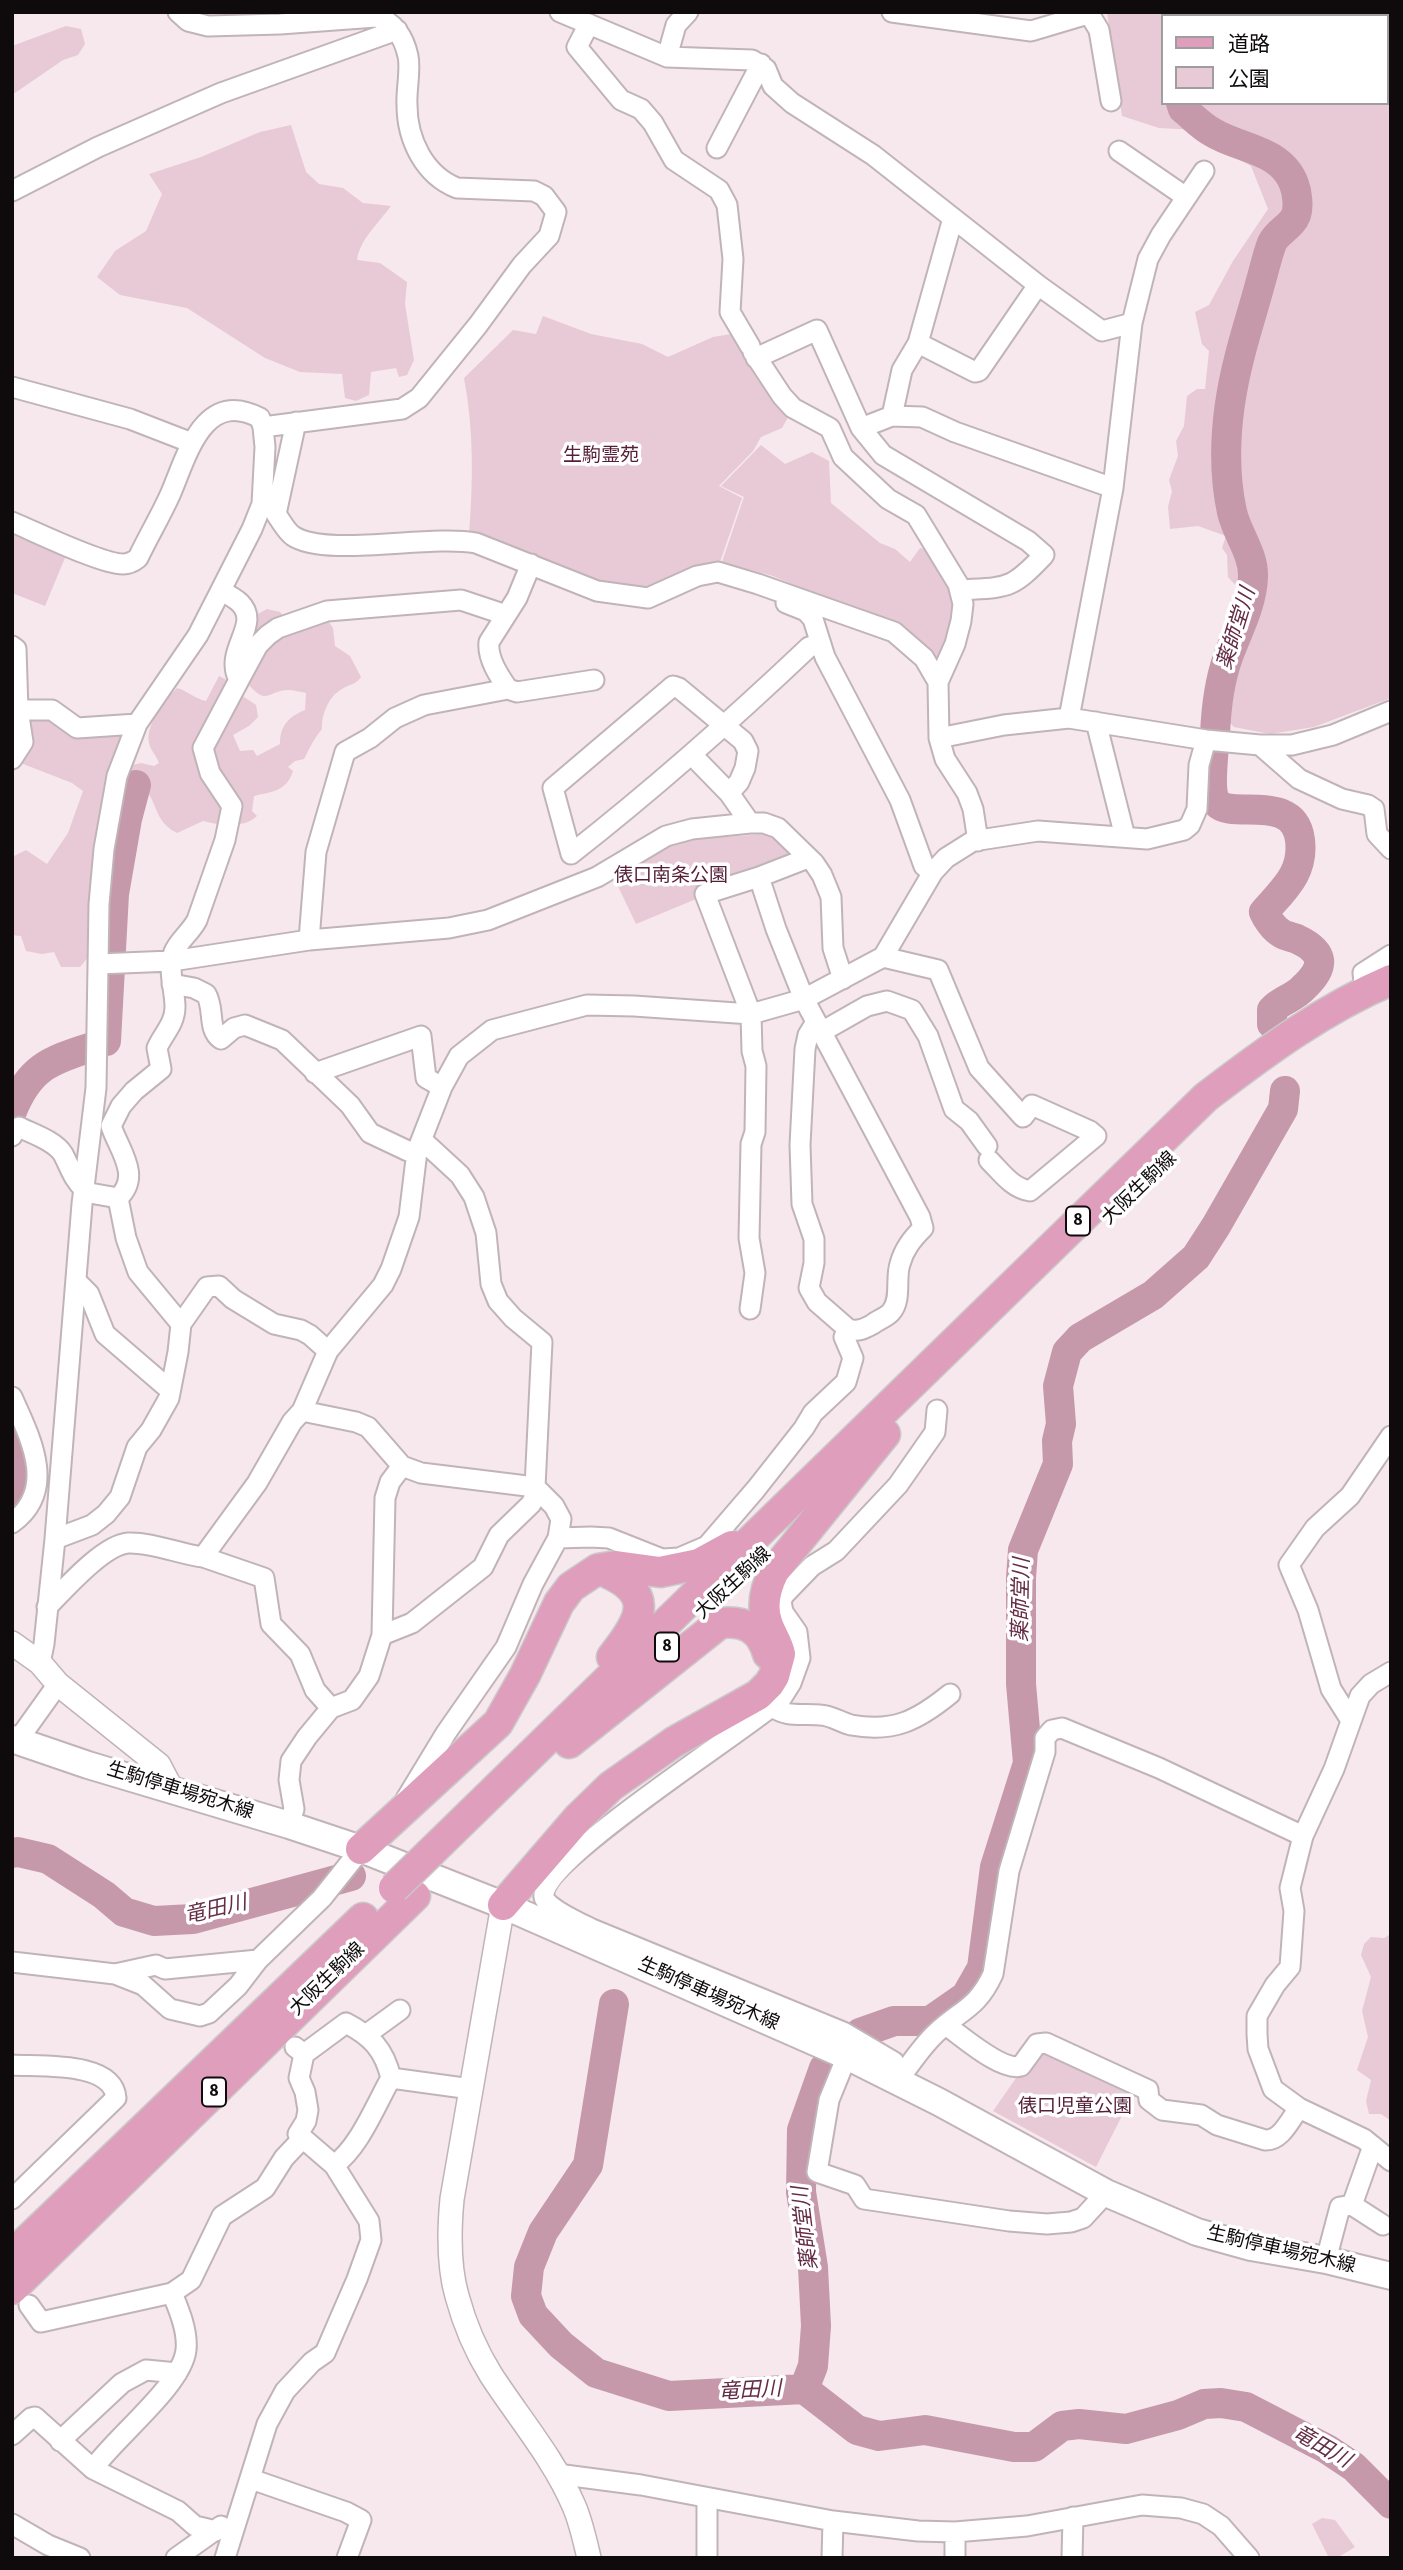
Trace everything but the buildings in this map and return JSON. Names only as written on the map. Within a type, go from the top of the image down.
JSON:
[{"type":"main road","name":"大阪生駒線","points":[[546,1751],[807,1515],[885,1434],[1216,1115],[1293,1057],[1374,1007],[1382,990]]},
{"type":"main road","name":"大阪生駒線","points":[[21,2297],[405,1892],[793,1499],[1206,1097],[1284,1038],[1382,990]]},
{"type":"main road","points":[[765,1701],[780,1654],[766,1620],[764,1602],[769,1580],[885,1434]]},
{"type":"main road","points":[[361,1849],[498,1723],[525,1675],[559,1603],[571,1587],[598,1569],[615,1566],[660,1572],[699,1564],[741,1541],[793,1499]]},
{"type":"main road","points":[[546,1751],[634,1629],[638,1598],[633,1589],[618,1577],[598,1569]]},
{"type":"main road","points":[[546,1751],[720,1623],[734,1621],[748,1625],[759,1633],[769,1657],[765,1701]]},
{"type":"main road","points":[[503,1905],[578,1818],[611,1786],[674,1742],[765,1701]]},
{"type":"main road","name":"生駒停車場宛木線","points":[[15,1740],[361,1849],[503,1905],[847,2056],[895,2072],[1106,2193],[1197,2232],[1251,2247],[1325,2260],[1391,2276]]},
{"type":"main road","name":"大阪生駒線","points":[[12,2255],[405,1892]]},
{"type":"street","points":[[178,12],[188,21],[208,26],[376,17],[388,20],[397,30],[408,57],[407,108],[410,134],[429,171],[446,184],[457,188],[534,191],[544,197],[556,212],[549,236],[522,265],[419,398],[402,409],[263,427]]},
{"type":"street","points":[[560,12],[667,57],[752,60],[761,64],[774,86],[792,103],[873,155],[1038,285],[1102,331],[1132,323]]},
{"type":"street","points":[[667,57],[676,25],[688,12]]},
{"type":"street","points":[[892,12],[1031,31],[1088,13],[1099,30],[1111,101]]},
{"type":"street","points":[[589,24],[577,47],[621,100],[640,109],[653,123],[674,160],[724,196],[733,259],[730,312],[782,397],[793,408],[830,428],[843,457],[888,499],[916,515],[961,590],[961,621],[955,645],[938,682],[939,738],[945,759],[967,793],[973,809],[978,841]]},
{"type":"street","points":[[12,191],[98,147],[220,93],[397,30]]},
{"type":"street","points":[[717,148],[761,64]]},
{"type":"street","points":[[1119,151],[1186,197]]},
{"type":"street","points":[[1069,718],[1113,488],[1132,323],[1148,259],[1204,172]]},
{"type":"street","points":[[892,416],[902,370],[918,343],[953,218]]},
{"type":"street","points":[[918,343],[975,372],[979,371],[1038,285]]},
{"type":"street","points":[[753,352],[817,330],[861,428],[883,455],[1028,541],[1044,555],[1023,578],[1004,588],[961,590]]},
{"type":"street","points":[[12,387],[130,419],[192,443]]},
{"type":"street","points":[[12,522],[103,560],[125,564],[134,562],[169,497],[192,443],[210,421],[219,413],[241,410],[260,418],[265,447],[262,504],[198,635],[137,724],[117,776],[104,849],[105,964],[96,1088],[84,1191],[55,1538],[40,1663]]},
{"type":"street","points":[[861,428],[892,416],[922,417],[954,432],[1113,488]]},
{"type":"street","points":[[296,422],[276,514],[291,535],[312,544],[375,544],[458,539],[476,543],[597,591],[648,598],[697,576],[718,572],[894,632],[924,659],[938,682]]},
{"type":"street","points":[[508,689],[499,676],[488,649],[492,635],[517,598],[531,564]]},
{"type":"street","points":[[758,584],[771,597],[806,611],[813,619],[825,657],[900,800],[925,866],[933,872]]},
{"type":"street","points":[[221,591],[240,602],[247,615],[247,626],[234,659],[234,671],[239,680]]},
{"type":"street","points":[[181,1324],[138,1272],[125,1238],[118,1198],[126,1188],[128,1167],[111,1126],[121,1106],[160,1069],[157,1048],[170,1028],[175,1009],[172,961],[175,948],[198,920],[225,840],[232,806],[210,772],[203,748],[258,645],[268,635],[290,623],[327,611],[461,600],[506,615]]},
{"type":"street","points":[[729,793],[742,775],[748,751],[743,741],[724,726],[679,688],[673,686],[553,788],[570,854],[643,798],[724,726],[809,647],[821,644]]},
{"type":"street","points":[[12,646],[16,649],[18,710],[23,742],[12,759]]},
{"type":"street","points":[[309,940],[316,852],[345,752],[370,738],[395,718],[424,705],[508,689],[517,692],[594,680]]},
{"type":"street","points":[[18,710],[52,710],[77,728],[137,724]]},
{"type":"street","points":[[939,738],[1004,724],[1069,718],[1206,740],[1292,745],[1312,741],[1391,711]]},
{"type":"street","points":[[1096,722],[1125,837]]},
{"type":"street","points":[[203,1556],[268,1467],[292,1422],[302,1412],[328,1351],[383,1285],[410,1217],[420,1146],[442,1087],[459,1056],[480,1037],[492,1030],[587,1005],[751,1014],[804,999],[883,957],[933,872],[946,859],[973,841],[1038,831],[1147,839],[1174,834],[1190,825],[1197,809],[1199,765],[1206,740]]},
{"type":"street","points":[[1260,745],[1299,779],[1342,799],[1374,809],[1377,834],[1391,849]]},
{"type":"street","points":[[692,755],[729,793],[750,823]]},
{"type":"street","points":[[105,964],[172,961],[309,940],[449,928],[488,920],[597,877],[666,836],[692,829],[764,823],[778,828],[822,874],[831,897],[833,948],[843,979]]},
{"type":"street","points":[[750,1309],[755,1273],[749,1238],[756,1066],[752,1051],[751,1014],[705,894],[808,858]]},
{"type":"street","points":[[759,877],[804,999],[819,1026],[920,1217],[923,1227],[909,1243],[900,1262],[897,1295],[891,1312],[864,1329],[854,1331],[848,1329],[817,1301],[809,1288],[814,1262],[814,1238],[802,1204],[800,1145],[805,1049],[808,1035],[819,1026],[867,1006],[887,1001],[912,1010],[928,1036],[954,1109],[969,1121],[988,1153],[1020,1189],[1030,1191],[1096,1136],[1032,1105],[1023,1117],[979,1068],[938,970],[883,957]]},
{"type":"street","points":[[1382,990],[1363,973],[1391,955]]},
{"type":"street","points":[[172,984],[194,988],[206,994],[212,1010],[213,1031],[218,1037],[224,1037],[234,1028],[249,1026],[282,1040],[350,1105],[370,1133],[408,1151],[420,1146]]},
{"type":"street","points":[[315,1073],[421,1036],[426,1078],[442,1087]]},
{"type":"street","points":[[12,1136],[19,1127],[54,1145],[62,1152],[76,1183],[84,1191],[118,1198]]},
{"type":"street","points":[[382,1635],[412,1623],[483,1567],[499,1535],[531,1504],[536,1489],[542,1342],[513,1318],[498,1301],[491,1284],[484,1225],[474,1197],[460,1175],[420,1146]]},
{"type":"street","points":[[76,1281],[89,1294],[105,1334],[170,1390]]},
{"type":"street","points":[[55,1538],[92,1525],[115,1504],[125,1485],[137,1447],[151,1430],[169,1398],[181,1324],[207,1287],[219,1286],[233,1299],[274,1324],[301,1330],[310,1335],[328,1351]]},
{"type":"street","points":[[558,1538],[608,1538],[662,1559],[679,1558],[707,1546],[756,1489],[813,1413],[846,1382],[853,1358],[844,1337],[848,1329]]},
{"type":"street","points":[[12,1397],[34,1447],[37,1471],[28,1508],[12,1523]]},
{"type":"street","points":[[937,1410],[934,1432],[898,1485],[836,1551],[812,1566],[784,1595],[781,1601],[783,1612],[797,1632],[800,1658],[791,1683],[589,1840],[546,1885],[543,1895],[545,1902],[592,1929],[843,2032],[895,2072],[936,2032],[968,2010],[986,1989],[993,1974],[1009,1871],[1045,1752],[1045,1738],[1052,1730],[1062,1728],[1159,1768],[1303,1836]]},
{"type":"street","points":[[302,1412],[356,1422],[368,1427],[402,1466],[438,1476],[536,1489],[554,1506],[561,1519],[558,1538],[533,1584],[506,1647],[440,1742],[398,1815]]},
{"type":"street","points":[[1350,1719],[1331,1689],[1308,1610],[1289,1565],[1315,1528],[1350,1496],[1391,1436]]},
{"type":"street","points":[[289,1825],[294,1810],[289,1780],[291,1761],[331,1708],[352,1699],[358,1692],[369,1676],[382,1635],[385,1498],[390,1482],[402,1466]]},
{"type":"street","points":[[221,1534],[234,1567]]},
{"type":"street","points":[[47,1607],[110,1550],[125,1543],[203,1556],[234,1567],[264,1578],[271,1625],[300,1654],[315,1690],[331,1708]]},
{"type":"street","points":[[12,1643],[40,1663],[58,1684],[159,1765],[171,1788]]},
{"type":"street","points":[[1391,1672],[1371,1684],[1360,1696],[1334,1769],[1303,1836],[1290,1888],[1294,1911],[1290,1967],[1275,1985],[1257,2015],[1258,2049],[1273,2089],[1299,2108],[1364,2139],[1391,2161]]},
{"type":"street","points":[[15,1740],[58,1684]]},
{"type":"street","points":[[765,1701],[783,1714],[823,1714],[855,1725],[895,1727],[918,1717],[950,1694]]},
{"type":"street","points":[[12,1962],[115,1974],[143,1985],[170,2010],[201,2016],[244,1992],[258,1960],[322,1898],[361,1849]]},
{"type":"street","points":[[503,1905],[449,2232],[456,2294],[468,2328],[489,2372],[557,2474],[575,2507],[589,2558]]},
{"type":"street","points":[[115,1974],[156,1965],[165,1969],[258,1960]]},
{"type":"street","points":[[367,2034],[400,2010]]},
{"type":"street","points":[[225,2558],[267,2424],[285,2391],[312,2362],[325,2353],[332,2342],[371,2240],[369,2221],[334,2165],[298,2134],[306,2121],[308,2110],[299,2078],[299,2050],[346,2023],[367,2034],[387,2061],[391,2078],[362,2131],[334,2165]]},
{"type":"street","points":[[947,2026],[999,2062],[1011,2067],[1021,2066],[1037,2044],[1046,2043],[1148,2090],[1149,2100],[1162,2110],[1201,2115],[1217,2125],[1265,2140],[1272,2141],[1278,2137],[1299,2108]]},
{"type":"street","points":[[847,2056],[830,2100],[817,2172],[855,2185],[864,2199],[999,2220],[1046,2224],[1083,2218],[1106,2193]]},
{"type":"street","points":[[12,2065],[90,2071],[104,2076],[115,2088],[116,2098],[12,2199]]},
{"type":"street","points":[[391,2078],[471,2090]]},
{"type":"street","points":[[21,2297],[41,2322],[172,2293],[191,2280],[222,2216],[265,2189],[285,2158],[302,2139]]},
{"type":"street","points":[[1352,2204],[1373,2146]]},
{"type":"street","points":[[1325,2260],[1340,2207],[1352,2204],[1383,2225]]},
{"type":"street","points":[[93,2469],[177,2373],[186,2351],[183,2321],[172,2293]]},
{"type":"street","points":[[61,2441],[122,2383],[146,2370],[177,2373]]},
{"type":"street","points":[[12,2435],[35,2417],[93,2469],[178,2511],[195,2526],[216,2531]]},
{"type":"street","points":[[557,2474],[641,2485],[833,2521],[918,2532],[1027,2526],[1142,2505],[1181,2508],[1203,2514],[1221,2526],[1249,2558]]},
{"type":"street","points":[[251,2479],[346,2512],[361,2520],[347,2558]]},
{"type":"street","points":[[707,2498],[707,2558]]},
{"type":"street","points":[[176,2558],[216,2531],[243,2504]]},
{"type":"street","points":[[1072,2558],[1073,2516]]},
{"type":"street","points":[[832,2558],[833,2521]]},
{"type":"street","points":[[12,2524],[48,2545],[80,2558]]},
{"type":"street","points":[[955,2532],[955,2558]]},
{"type":"green space","points":[[1107,12],[1391,12],[1391,698],[1314,727],[1270,734],[1234,727],[1210,703],[1208,687],[1225,653],[1240,590],[1228,577],[1227,555],[1222,548],[1226,536],[1198,526],[1170,529],[1168,507],[1172,491],[1169,480],[1178,456],[1176,441],[1184,426],[1187,396],[1197,389],[1205,389],[1209,351],[1202,344],[1195,312],[1209,305],[1233,261],[1268,209],[1251,166],[1220,149],[1196,130],[1159,128],[1122,116]]},
{"type":"green space","points":[[66,26],[81,29],[85,44],[78,55],[63,60],[12,95],[12,46]]},
{"type":"green space","points":[[291,125],[306,172],[319,184],[343,188],[363,203],[391,206],[366,238],[357,260],[380,263],[407,282],[405,304],[414,360],[407,375],[399,377],[396,368],[371,372],[369,395],[356,401],[345,398],[342,374],[300,372],[265,358],[187,308],[120,295],[97,277],[115,251],[146,231],[162,194],[149,174],[201,157],[260,132]]},
{"type":"green space","name":"生駒霊苑","points":[[543,316],[591,334],[642,344],[668,357],[713,337],[737,333],[791,412],[782,428],[761,437],[753,451],[719,486],[742,498],[720,562],[693,567],[652,588],[601,583],[469,534],[472,456],[464,378],[513,330],[536,334]]},
{"type":"green space","points":[[761,445],[785,464],[812,452],[829,461],[831,503],[880,543],[895,549],[910,562],[920,548],[931,550],[958,600],[941,666],[824,598],[773,576],[722,562],[744,497],[721,486]]},
{"type":"green space","points":[[12,531],[67,553],[45,606],[12,593]]},
{"type":"green space","points":[[267,609],[280,612],[286,619],[327,619],[333,628],[335,646],[350,656],[361,677],[357,682],[337,692],[330,701],[324,712],[322,729],[304,759],[295,761],[288,767],[293,771],[287,783],[278,790],[254,796],[252,811],[257,816],[238,824],[224,825],[203,821],[177,833],[162,820],[146,791],[130,780],[128,766],[141,763],[154,766],[159,763],[150,746],[150,728],[162,706],[177,688],[206,701],[219,676],[227,680],[229,687],[256,705],[258,717],[233,735],[240,751],[253,750],[257,756],[280,744],[286,723],[305,710],[306,693],[288,690],[264,696],[248,684],[256,661],[253,629],[256,615]]},
{"type":"green space","points":[[26,714],[123,730],[107,778],[92,871],[90,955],[80,967],[61,967],[54,952],[42,954],[26,951],[21,936],[12,935],[12,857],[26,850],[47,864],[68,833],[83,791],[72,783],[18,762]]},
{"type":"green space","name":"俵口南条公園","points":[[765,834],[783,841],[793,853],[790,860],[636,924],[614,878],[670,845],[694,839]]},
{"type":"green space","points":[[1391,1934],[1391,2121],[1381,2114],[1369,2114],[1366,2101],[1371,2080],[1357,2070],[1368,2037],[1362,2011],[1371,1977],[1361,1955],[1364,1944],[1371,1937],[1384,1938]]},
{"type":"green space","name":"俵口児童公園","points":[[1037,2048],[1134,2092],[1096,2167],[993,2111]]},
{"type":"green space","points":[[1322,2518],[1335,2520],[1355,2547],[1337,2558],[1329,2558],[1312,2524]]},
{"type":"waterway","name":"薬師堂川","points":[[1182,105],[1208,130],[1280,163],[1294,184],[1297,200],[1294,219],[1274,239],[1270,248],[1242,346],[1232,393],[1226,453],[1229,493],[1234,520],[1251,560],[1253,577],[1247,608],[1220,686],[1212,770],[1214,798],[1217,803],[1225,808],[1262,810],[1287,816],[1295,825],[1300,840],[1296,871],[1264,912],[1278,931],[1313,949],[1319,960],[1319,967],[1299,991],[1272,1010],[1272,1024]]},
{"type":"waterway","points":[[106,1041],[114,894],[136,785]]},
{"type":"waterway","points":[[12,1111],[25,1085],[33,1076],[62,1057],[89,1048]]},
{"type":"waterway","name":"薬師堂川","points":[[860,2033],[894,2021],[930,2021],[966,1996],[982,1968],[995,1867],[1028,1763],[1021,1684],[1023,1550],[1058,1464],[1057,1441],[1061,1424],[1058,1386],[1067,1352],[1080,1338],[1153,1295],[1196,1257],[1283,1109],[1285,1091]]},
{"type":"waterway","points":[[12,1420],[23,1457],[27,1484],[26,1497],[21,1508],[12,1517]]},
{"type":"waterway","name":"竜田川","points":[[12,1853],[48,1859],[104,1895],[124,1912],[154,1921],[193,1919],[351,1876]]},
{"type":"waterway","name":"竜田川","points":[[614,2004],[588,2165],[543,2232],[529,2267],[526,2296],[533,2315],[561,2345],[596,2373],[669,2396],[804,2389],[857,2430],[879,2436],[925,2430],[1014,2447],[1034,2447],[1062,2426],[1079,2424],[1126,2429],[1178,2415],[1204,2404],[1221,2403],[1246,2407],[1327,2449],[1354,2467],[1391,2504]]},
{"type":"waterway","name":"薬師堂川","points":[[804,2389],[813,2366],[816,2326],[813,2267],[801,2192],[802,2130],[824,2068]]}]
